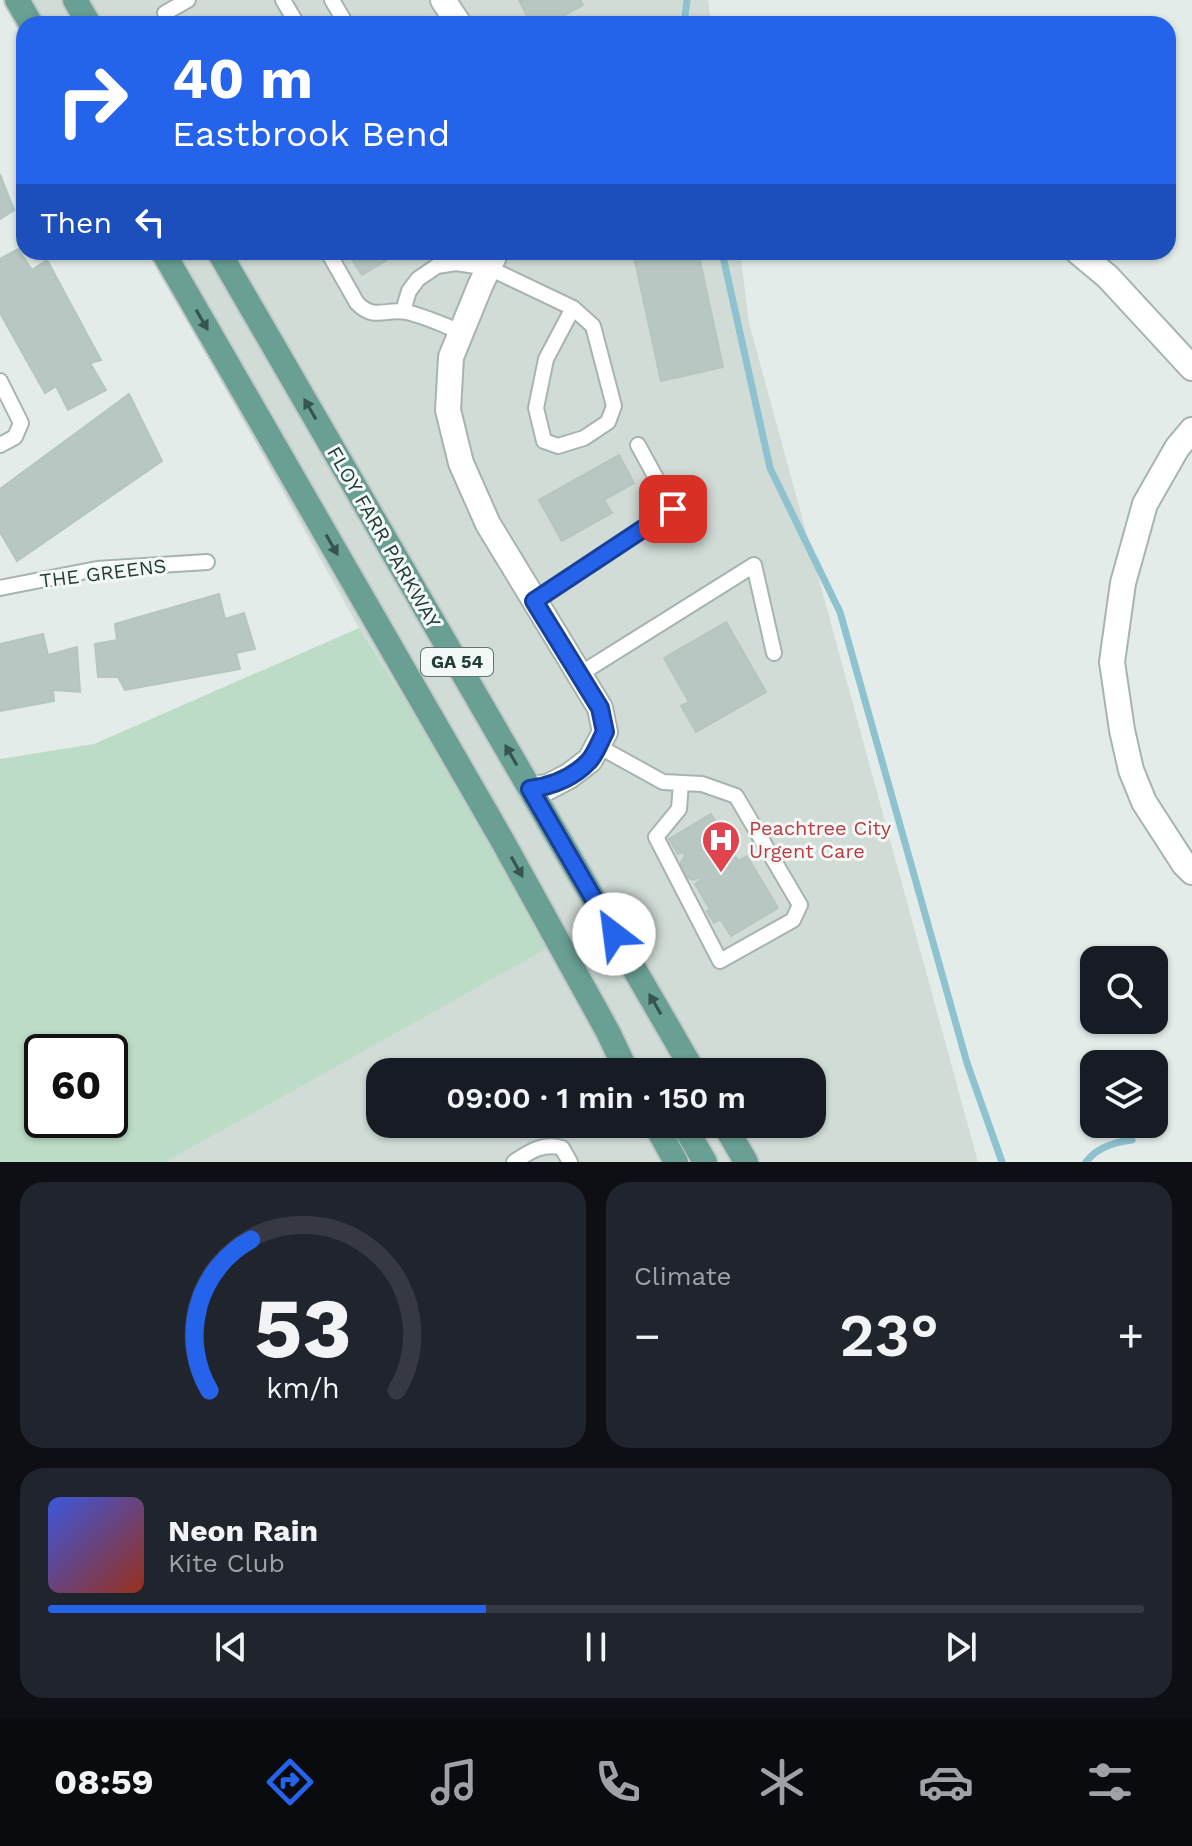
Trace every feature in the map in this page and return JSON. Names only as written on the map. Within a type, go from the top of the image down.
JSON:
[{"type":"main road","name":"GA 54","points":[[168,260],[624,1058]]},
{"type":"main road","name":"FLOY FARR PARKWAY","points":[[224,260],[686,1058]]},
{"type":"main road","points":[[663,1138],[676,1162]]},
{"type":"main road","points":[[691,1138],[705,1162]]},
{"type":"main road","points":[[732,1138],[746,1162]]},
{"type":"street","points":[[492,260],[451,357],[448,410],[461,463],[488,524],[600,708],[605,732],[590,760],[569,776],[548,787],[530,789]]},
{"type":"street","points":[[1088,260],[1108,277],[1192,368]]},
{"type":"street","points":[[1192,430],[1177,448],[1145,504],[1123,583],[1112,662],[1131,770],[1144,802],[1192,872]]},
{"type":"lane","points":[[165,13],[188,0]]},
{"type":"lane","points":[[333,260],[362,309],[376,314],[406,312],[461,332]]},
{"type":"lane","points":[[406,312],[409,291],[418,279],[437,266],[492,260],[573,308],[593,326],[614,406],[608,422],[584,438],[558,446],[544,441],[536,408],[546,359],[573,308]]},
{"type":"lane","points":[[0,381],[21,423],[15,437],[0,445]]},
{"type":"lane","points":[[534,601],[673,509],[638,445]]},
{"type":"lane","name":"THE GREENS","points":[[0,588],[97,569],[207,562]]},
{"type":"lane","points":[[580,674],[754,565],[774,653]]},
{"type":"lane","points":[[598,746],[663,782],[702,784],[736,796],[800,905],[793,920],[720,961],[656,837],[679,809],[681,783]]},
{"type":"lane","points":[[514,1162],[531,1149],[553,1145],[562,1148],[570,1162]]},
{"type":"shaded area","points":[[27,0],[708,0],[710,16],[34,16]]},
{"type":"shaded area","points":[[153,260],[741,260],[749,323],[978,1162],[166,1162],[559,940],[359,628]]},
{"type":"green space","points":[[359,628],[560,941],[166,1162],[0,1162],[0,759],[94,744]]},
{"type":"building","points":[[519,0],[580,0],[583,5],[563,16],[527,16]]},
{"type":"building","points":[[0,174],[14,210],[0,219]]},
{"type":"building","points":[[16,250],[16,260],[25,260],[32,270],[47,260],[101,360],[90,363],[106,390],[68,410],[56,386],[45,393],[0,313],[0,259]]},
{"type":"building","points":[[352,260],[387,260],[362,275]]},
{"type":"building","points":[[635,260],[700,260],[723,367],[661,381]]},
{"type":"building","points":[[129,394],[162,461],[17,561],[0,532],[0,489]]},
{"type":"building","points":[[619,455],[634,483],[604,500],[612,513],[562,541],[539,500]]},
{"type":"building","points":[[219,594],[225,619],[244,613],[255,649],[236,653],[240,669],[125,690],[118,677],[98,677],[95,644],[117,640],[115,624]]},
{"type":"building","points":[[726,622],[766,692],[696,732],[681,706],[689,702],[664,658]]},
{"type":"building","points":[[43,634],[48,655],[77,647],[80,692],[53,690],[54,701],[0,711],[0,644]]},
{"type":"building","name":"Peachtree City Urgent Care","points":[[711,814],[738,861],[747,856],[778,908],[731,936],[720,919],[714,923],[707,911],[710,909],[695,884],[701,880],[699,877],[693,880],[681,871],[685,856],[683,852],[678,854],[669,839]]},
{"type":"waterway","points":[[685,16],[687,0]]},
{"type":"waterway","points":[[724,260],[770,468],[840,612],[967,1063],[1002,1162]]},
{"type":"waterway","points":[[1086,1162],[1107,1146],[1132,1140]]},
{"type":"place","name":"Peachtree City Urgent Care","points":[[721,874]]},
{"type":"route","points":[[614,934],[530,789],[548,787],[569,776],[590,760],[605,732],[600,708],[534,601],[673,509]]}]
